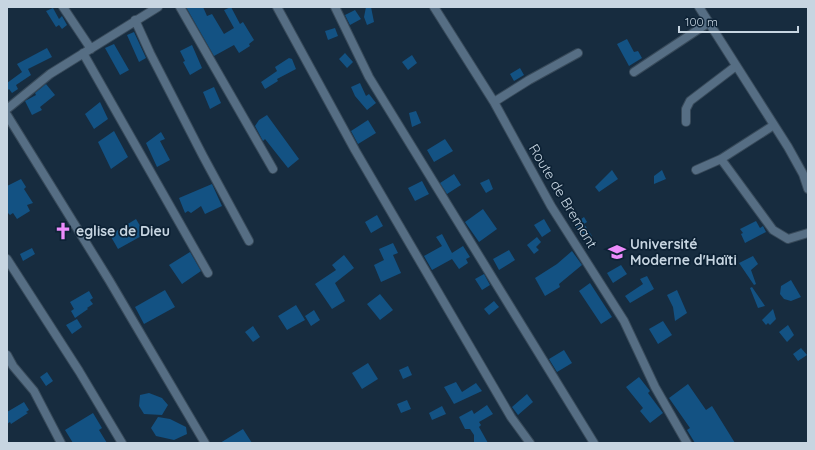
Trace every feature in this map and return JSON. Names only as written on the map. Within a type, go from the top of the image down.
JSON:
[{"type":"street","points":[[63,7],[91,49]]},
{"type":"street","points":[[7,109],[50,74],[158,7]]},
{"type":"street","points":[[180,7],[273,168]]},
{"type":"street","points":[[277,7],[359,157],[511,417],[530,443]]},
{"type":"street","points":[[335,7],[369,78],[594,443]]},
{"type":"street","name":"Route de Bremant","points":[[434,7],[494,102],[551,206],[624,321],[655,387],[687,443]]},
{"type":"street","points":[[699,7],[774,125],[803,174],[808,188]]},
{"type":"street","points":[[135,20],[150,53],[203,156],[249,241]]},
{"type":"street","points":[[634,72],[708,23]]},
{"type":"street","points":[[83,53],[208,273]]},
{"type":"street","points":[[494,102],[529,80],[578,53]]},
{"type":"street","points":[[686,122],[686,109],[690,101],[736,66]]},
{"type":"street","points":[[7,115],[109,280],[205,443]]},
{"type":"street","points":[[696,170],[721,159],[774,125]]},
{"type":"street","points":[[721,159],[773,230],[788,239],[808,233]]},
{"type":"street","points":[[7,259],[79,371],[122,443]]},
{"type":"street","points":[[7,355],[13,366],[34,391],[61,443]]},
{"type":"building","points":[[186,7],[203,7],[207,16],[212,14],[224,34],[234,28],[224,10],[231,7],[240,24],[243,22],[254,40],[249,44],[250,46],[239,53],[234,45],[214,56]]},
{"type":"building","points":[[366,7],[371,7],[374,22],[367,25],[364,17]]},
{"type":"building","points":[[53,8],[59,19],[62,16],[67,25],[62,29],[59,25],[56,27],[46,11]]},
{"type":"building","points":[[355,10],[361,19],[350,25],[345,15]]},
{"type":"building","points":[[335,28],[338,36],[328,40],[325,31]]},
{"type":"building","points":[[134,32],[146,58],[139,62],[127,35]]},
{"type":"building","points":[[627,39],[634,52],[638,51],[642,58],[629,66],[617,44]]},
{"type":"building","points":[[114,44],[129,70],[120,75],[105,48]]},
{"type":"building","points":[[192,45],[202,68],[190,75],[183,62],[185,61],[180,51]]},
{"type":"building","points":[[47,48],[52,57],[28,69],[31,75],[16,85],[18,89],[12,93],[9,89],[7,91],[7,83],[22,72],[17,64]]},
{"type":"building","points":[[345,53],[353,62],[347,68],[339,59]]},
{"type":"building","points":[[412,55],[417,63],[408,70],[402,62]]},
{"type":"building","points":[[289,58],[292,59],[296,69],[277,79],[278,81],[265,89],[261,82],[277,71],[275,67]]},
{"type":"building","points":[[520,68],[524,75],[514,81],[510,74]]},
{"type":"building","points":[[360,83],[366,96],[369,94],[376,103],[367,110],[355,96],[351,87]]},
{"type":"building","points":[[46,84],[55,95],[40,107],[42,110],[32,115],[25,101],[36,95],[35,93]]},
{"type":"building","points":[[214,87],[221,103],[210,109],[203,92]]},
{"type":"building","points":[[100,102],[108,119],[94,129],[85,114]]},
{"type":"building","points":[[416,111],[421,123],[412,127],[409,113]]},
{"type":"building","points":[[267,115],[299,159],[288,168],[265,139],[263,141],[255,126],[259,120]]},
{"type":"building","points":[[368,120],[376,133],[358,144],[351,131]]},
{"type":"building","points":[[114,131],[128,157],[111,169],[98,142]]},
{"type":"building","points":[[161,132],[165,139],[160,141],[170,160],[157,167],[146,143]]},
{"type":"building","points":[[445,139],[453,151],[434,162],[427,150]]},
{"type":"building","points":[[612,170],[618,179],[599,192],[595,187]]},
{"type":"building","points":[[662,170],[666,179],[654,184],[654,176]]},
{"type":"building","points":[[454,174],[461,185],[447,194],[440,183]]},
{"type":"building","points":[[21,179],[26,187],[24,189],[33,203],[27,205],[30,211],[17,219],[13,213],[10,215],[7,212],[7,186]]},
{"type":"building","points":[[489,179],[493,189],[486,193],[480,183]]},
{"type":"building","points":[[422,181],[429,194],[415,201],[408,188]]},
{"type":"building","points":[[212,184],[222,206],[205,214],[201,206],[191,213],[188,211],[185,213],[179,198]]},
{"type":"building","points":[[483,209],[497,229],[479,242],[465,222]]},
{"type":"building","points":[[377,215],[383,226],[371,233],[365,222]]},
{"type":"building","points":[[584,217],[587,222],[584,224],[592,236],[583,241],[574,224]]},
{"type":"building","points":[[136,219],[145,234],[118,249],[110,235]]},
{"type":"building","points":[[544,219],[551,231],[542,237],[534,225]]},
{"type":"building","points":[[756,221],[760,228],[763,226],[766,232],[745,243],[741,234],[743,233],[740,229]]},
{"type":"building","points":[[442,234],[452,253],[463,246],[470,257],[466,259],[468,263],[459,269],[452,259],[432,270],[424,256],[442,246],[436,237]]},
{"type":"building","points":[[537,237],[541,242],[536,247],[539,250],[534,254],[527,245]]},
{"type":"building","points":[[393,243],[398,253],[393,255],[401,273],[381,282],[374,265],[384,260],[379,249]]},
{"type":"building","points":[[32,248],[35,254],[23,261],[20,254]]},
{"type":"building","points":[[509,250],[515,260],[499,270],[493,259]]},
{"type":"building","points":[[572,251],[582,265],[559,284],[560,287],[545,296],[535,278],[557,264]]},
{"type":"building","points":[[190,252],[201,271],[182,284],[169,265]]},
{"type":"building","points":[[344,255],[354,268],[335,283],[345,301],[332,309],[315,284],[336,270],[332,265]]},
{"type":"building","points":[[753,256],[758,264],[751,270],[756,284],[754,285],[739,263]]},
{"type":"building","points":[[621,265],[627,274],[613,283],[607,273]]},
{"type":"building","points":[[484,274],[490,285],[482,290],[475,279]]},
{"type":"building","points":[[647,276],[654,289],[630,303],[625,296],[643,284],[640,279]]},
{"type":"building","points":[[791,280],[801,297],[791,301],[784,299],[780,294],[781,286]]},
{"type":"building","points":[[590,283],[612,317],[601,324],[579,291]]},
{"type":"building","points":[[752,287],[765,306],[758,308],[750,288]]},
{"type":"building","points":[[165,290],[175,307],[144,324],[135,307]]},
{"type":"building","points":[[677,290],[687,313],[675,321],[673,307],[667,295]]},
{"type":"building","points":[[89,291],[93,298],[90,300],[93,304],[75,318],[71,311],[74,309],[70,302]]},
{"type":"building","points":[[380,294],[393,310],[380,320],[367,304]]},
{"type":"building","points":[[494,301],[499,307],[489,315],[484,309]]},
{"type":"building","points":[[296,305],[305,320],[287,330],[278,316]]},
{"type":"building","points":[[773,309],[776,319],[770,325],[768,323],[766,325],[762,320]]},
{"type":"building","points":[[314,310],[320,320],[311,326],[305,316]]},
{"type":"building","points":[[77,319],[82,327],[72,334],[66,325]]},
{"type":"building","points":[[663,321],[672,335],[658,344],[649,329]]},
{"type":"building","points":[[788,325],[794,335],[787,342],[779,332]]},
{"type":"building","points":[[253,326],[260,337],[253,342],[245,332]]},
{"type":"building","points":[[801,348],[807,355],[798,361],[793,354]]},
{"type":"building","points":[[564,350],[572,363],[557,372],[549,359]]},
{"type":"building","points":[[368,363],[378,379],[362,389],[352,373]]},
{"type":"building","points":[[408,366],[412,375],[403,379],[399,370]]},
{"type":"building","points":[[47,372],[53,381],[46,386],[40,377]]},
{"type":"building","points":[[639,377],[650,391],[648,393],[663,413],[650,423],[640,411],[643,408],[626,387]]},
{"type":"building","points":[[456,382],[462,392],[476,383],[482,391],[454,404],[444,387]]},
{"type":"building","points":[[688,384],[706,410],[712,406],[735,443],[695,443],[687,430],[690,428],[669,398]]},
{"type":"building","points":[[149,393],[162,398],[168,405],[162,415],[144,414],[139,406],[140,395]]},
{"type":"building","points":[[527,394],[533,402],[518,415],[512,407]]},
{"type":"building","points":[[407,400],[411,409],[401,413],[397,404]]},
{"type":"building","points":[[24,402],[29,410],[26,412],[28,413],[11,424],[10,422],[7,424],[7,412]]},
{"type":"building","points":[[487,405],[493,414],[479,422],[481,425],[479,427],[488,443],[474,443],[474,435],[470,429],[465,429],[459,417],[472,410],[474,414]]},
{"type":"building","points":[[442,406],[446,414],[432,420],[429,413]]},
{"type":"building","points":[[93,413],[102,428],[99,430],[107,443],[73,443],[65,430]]},
{"type":"building","points":[[158,417],[170,419],[186,427],[187,434],[174,440],[156,436],[151,428]]},
{"type":"building","points":[[243,429],[252,443],[220,443]]},
{"type":"place","name":"eglise de Dieu","points":[[63,231]]},
{"type":"place","name":"Université Moderne d'Haïti","points":[[617,252]]}]
